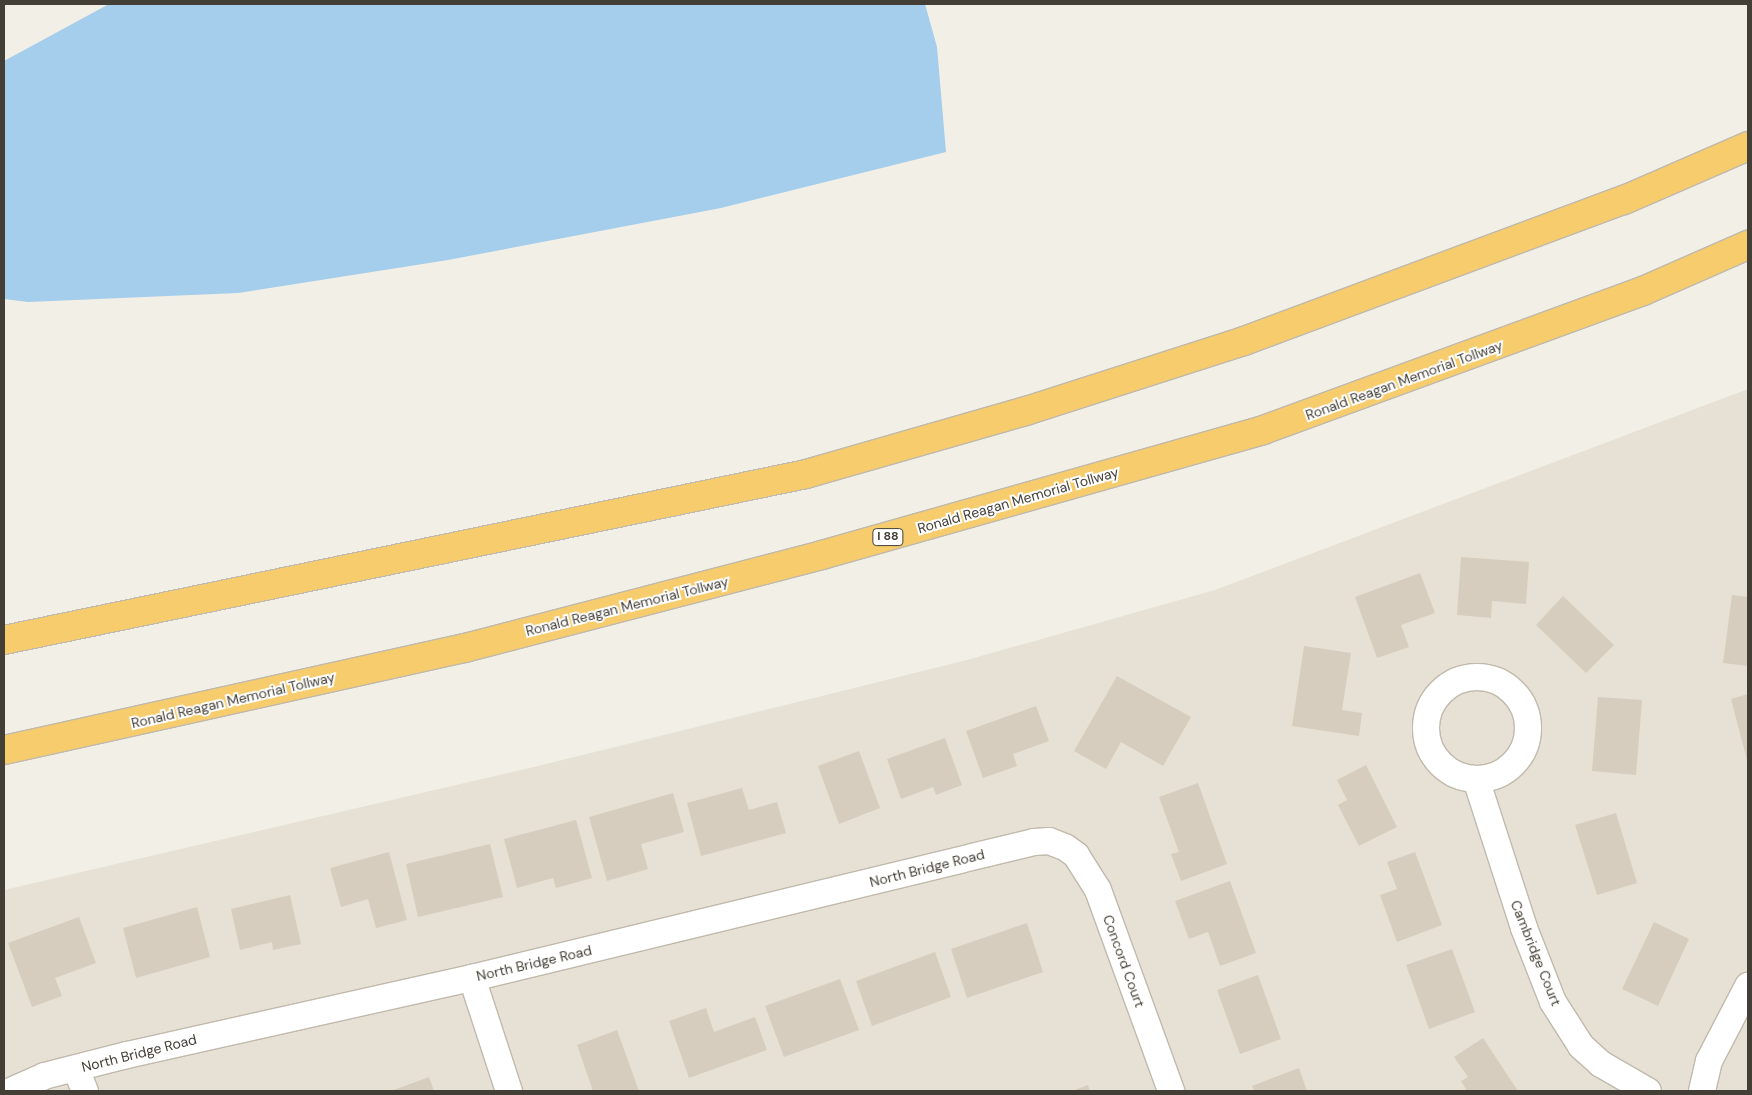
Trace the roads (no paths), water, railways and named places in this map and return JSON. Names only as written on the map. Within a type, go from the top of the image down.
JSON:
[{"type":"highway","points":[[4,640],[649,508],[834,466],[1026,411],[1244,341],[1624,200],[1748,146]]},
{"type":"highway","name":"Ronald Reagan Memorial Tollway","points":[[4,750],[465,648],[822,555],[1263,430],[1643,291],[1748,245]]},
{"type":"street","name":"Cambridge Court","points":[[1476,779],[1524,928],[1553,1002],[1581,1046],[1601,1064],[1648,1091]]},
{"type":"street","name":"North Bridge Road","points":[[11,1091],[44,1076],[81,1080],[472,978],[1034,842],[1057,844]]},
{"type":"street","name":"Concord Court","points":[[1057,844],[1085,866],[1098,890],[1171,1091]]},
{"type":"street","points":[[472,978],[509,1091]]},
{"type":"street","points":[[1702,1091],[1708,1060],[1748,986]]},
{"type":"water","points":[[109,4],[925,4],[937,47],[946,152],[721,208],[448,260],[238,293],[28,302],[4,299],[4,61]]}]
